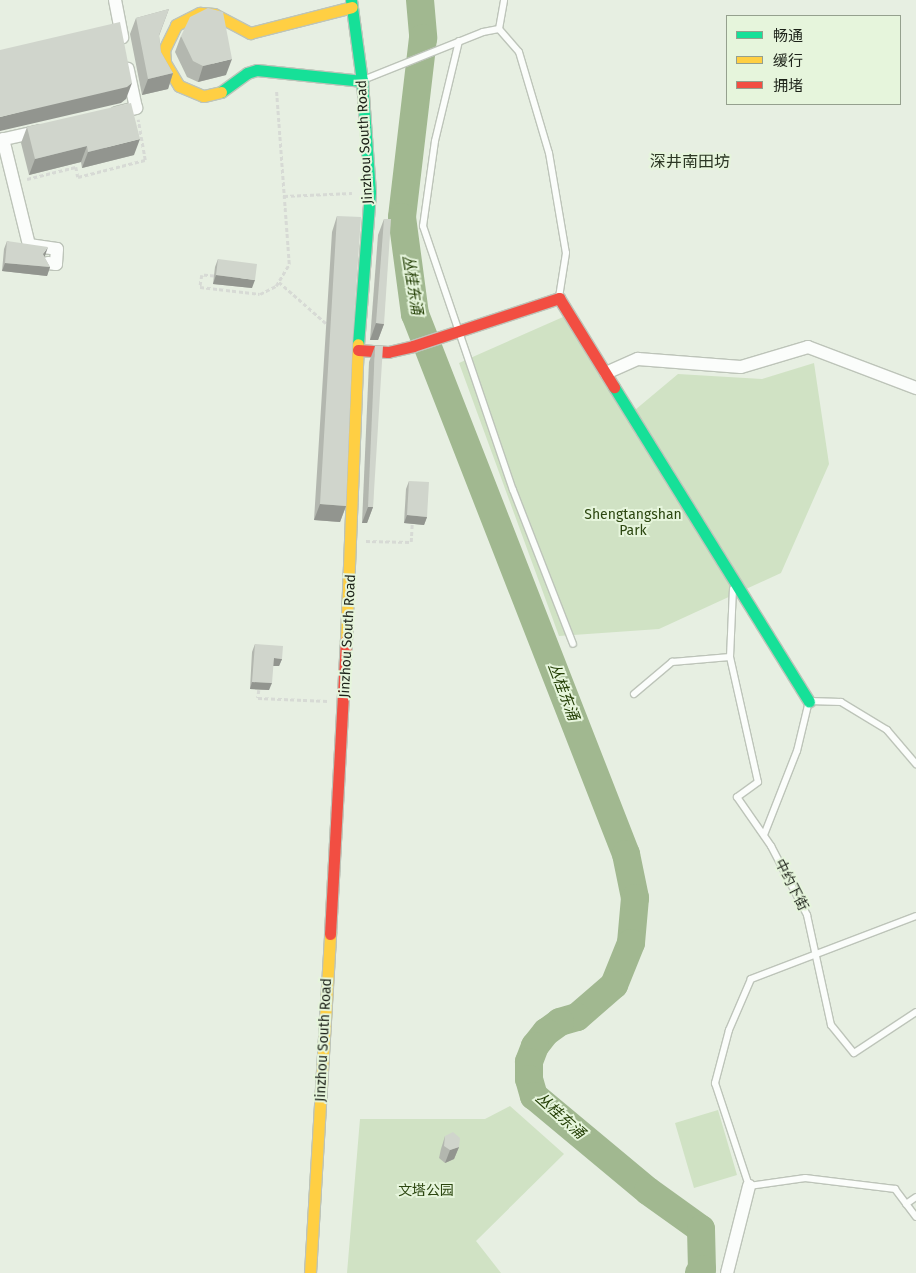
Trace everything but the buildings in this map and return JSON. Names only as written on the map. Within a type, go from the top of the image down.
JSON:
[{"type":"main road","points":[[351,4],[250,33],[220,16],[200,13],[176,26],[164,50],[165,64],[178,86],[204,96],[229,88],[247,72],[275,70],[362,81]]},
{"type":"main road","name":"Jinzhou South Road","points":[[310,1273],[353,540],[358,350],[370,192],[362,81],[351,4]]},
{"type":"main road","points":[[358,350],[388,352],[413,346],[559,298],[809,701]]},
{"type":"street","points":[[107,115],[136,108],[115,0]]},
{"type":"street","points":[[48,264],[56,264],[57,249],[29,245],[2,140],[50,128]]},
{"type":"street","points":[[606,373],[638,359],[741,367],[808,347],[916,388]]},
{"type":"street","points":[[727,1273],[749,1186]]},
{"type":"lane","points":[[499,29],[504,0]]},
{"type":"lane","points":[[362,81],[459,41],[499,29]]},
{"type":"lane","points":[[499,29],[519,52],[549,153],[566,253],[559,298]]},
{"type":"lane","points":[[459,41],[435,142],[423,226],[513,490],[574,644]]},
{"type":"lane","points":[[634,694],[672,662],[730,657],[733,580]]},
{"type":"lane","name":"中约下街","points":[[730,657],[758,782],[736,797],[764,835],[807,915],[831,1025],[854,1053],[916,1012]]},
{"type":"lane","points":[[764,835],[797,751],[809,701],[841,702],[888,730],[916,764]]},
{"type":"lane","points":[[916,916],[751,979],[729,1030],[715,1083],[749,1186],[805,1178],[895,1189],[916,1217]]},
{"type":"lane","points":[[906,1204],[916,1196]]},
{"type":"path","points":[[214,276],[202,275],[200,287],[260,294],[269,292],[279,282],[289,264],[275,70]]},
{"type":"path","points":[[14,183],[46,173],[76,167],[78,177],[145,160],[136,108]]},
{"type":"path","points":[[284,196],[370,192]]},
{"type":"path","points":[[279,282],[329,326]]},
{"type":"path","points":[[353,540],[411,542],[412,524]]},
{"type":"path","points":[[259,690],[258,698],[344,702]]},
{"type":"green space","name":"Shengtangshan Park","points":[[563,317],[629,415],[678,374],[762,379],[814,363],[829,464],[781,573],[659,629],[559,636],[459,363]]},
{"type":"green space","name":"文塔公园","points":[[510,1106],[564,1154],[476,1241],[501,1273],[347,1273],[360,1119],[485,1119]]},
{"type":"green space","points":[[718,1110],[737,1175],[694,1188],[675,1123]]},
{"type":"waterway","name":"丛桂东涌","points":[[420,0],[423,38],[402,217],[415,314],[626,854],[635,898],[631,943],[614,985],[577,1017],[560,1022],[546,1032],[535,1046],[529,1062],[529,1079],[534,1096],[648,1191],[701,1229],[702,1269],[699,1273]]},
{"type":"traffic: fast","points":[[351,0],[362,81],[370,192],[358,344]]},
{"type":"traffic: fast","points":[[221,92],[247,73],[257,70],[362,81]]},
{"type":"traffic: fast","points":[[614,387],[809,701]]},
{"type":"traffic: slow","points":[[221,92],[203,96],[179,86],[165,63],[164,50],[176,25],[200,13],[214,14],[250,33],[352,7]]},
{"type":"traffic: slow","points":[[346,640],[358,344]]},
{"type":"traffic: slow","points":[[310,1273],[330,934]]},
{"type":"traffic: jam","points":[[358,350],[388,352],[413,346],[559,298],[614,387]]},
{"type":"traffic: jam","points":[[330,934],[346,640]]},
{"type":"district","name":"深井南田坊","points":[[690,162]]}]
